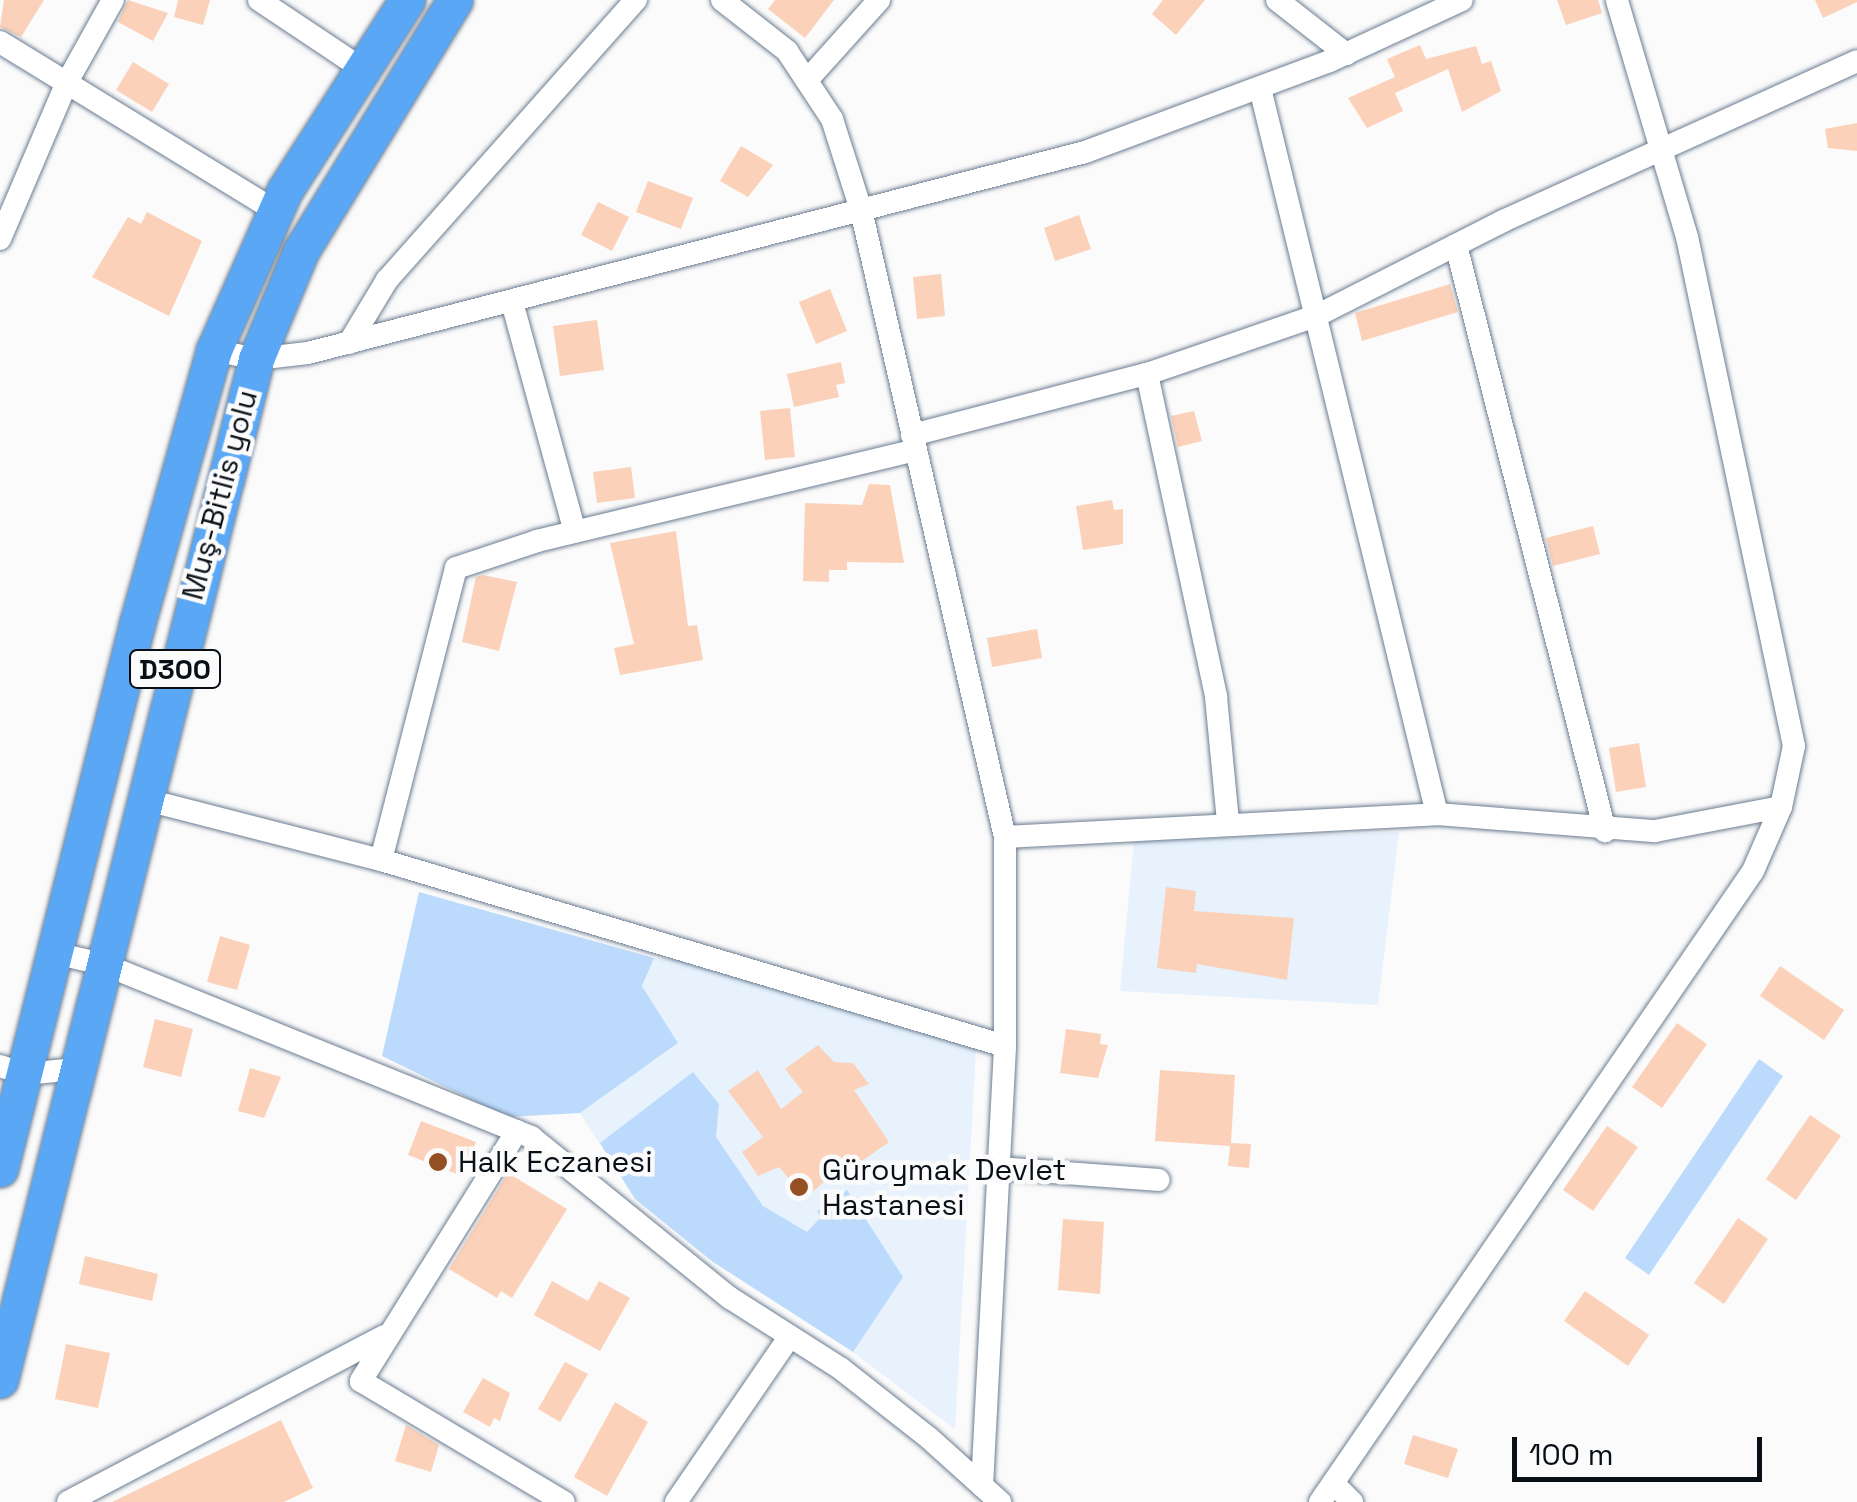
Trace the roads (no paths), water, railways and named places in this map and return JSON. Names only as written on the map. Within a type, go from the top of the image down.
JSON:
[{"type":"highway","name":"Muş-Bitlis yolu","points":[[0,1169],[12,1070],[54,953],[214,350],[276,212],[407,0]]},
{"type":"highway","name":"Muş-Bitlis yolu","points":[[0,1380],[256,359],[301,251],[455,0]]},
{"type":"street","points":[[0,239],[66,84],[113,0]]},
{"type":"street","points":[[259,0],[362,68]]},
{"type":"street","points":[[349,343],[387,280],[636,0]]},
{"type":"street","points":[[722,0],[788,51],[809,78],[832,120],[861,210],[1005,837],[1006,1046],[982,1486]]},
{"type":"street","points":[[809,78],[879,0]]},
{"type":"street","points":[[1278,0],[1346,54]]},
{"type":"street","points":[[214,350],[256,359],[349,343],[1084,152],[1346,54],[1462,0]]},
{"type":"street","points":[[1352,1502],[1327,1492],[1753,871],[1781,806],[1794,746],[1767,597],[1687,237],[1616,0]]},
{"type":"street","points":[[0,42],[276,212]]},
{"type":"street","points":[[381,860],[452,573],[464,562],[914,442],[1148,374],[1318,315],[1456,245],[1857,60]]},
{"type":"street","points":[[1260,88],[1437,814]]},
{"type":"street","points":[[1456,245],[1605,831]]},
{"type":"street","points":[[512,302],[576,532]]},
{"type":"street","points":[[1148,374],[1216,697],[1228,821]]},
{"type":"street","points":[[143,799],[381,860],[1006,1046]]},
{"type":"street","points":[[1005,837],[1228,821],[1437,814],[1605,831],[1655,831],[1781,806]]},
{"type":"street","points":[[54,953],[102,964],[517,1131],[569,1164],[610,1205],[929,1438],[1000,1502]]},
{"type":"street","points":[[12,1070],[78,1069]]},
{"type":"street","points":[[517,1131],[384,1336],[361,1381],[564,1502]]},
{"type":"street","points":[[999,1168],[1159,1180]]},
{"type":"street","points":[[68,1502],[384,1336]]},
{"type":"street","points":[[676,1502],[790,1336]]},
{"type":"place","name":"Halk Eczanesi","points":[[438,1162]]},
{"type":"place","name":"Güroymak Devlet Hastanesi","points":[[799,1187]]}]
